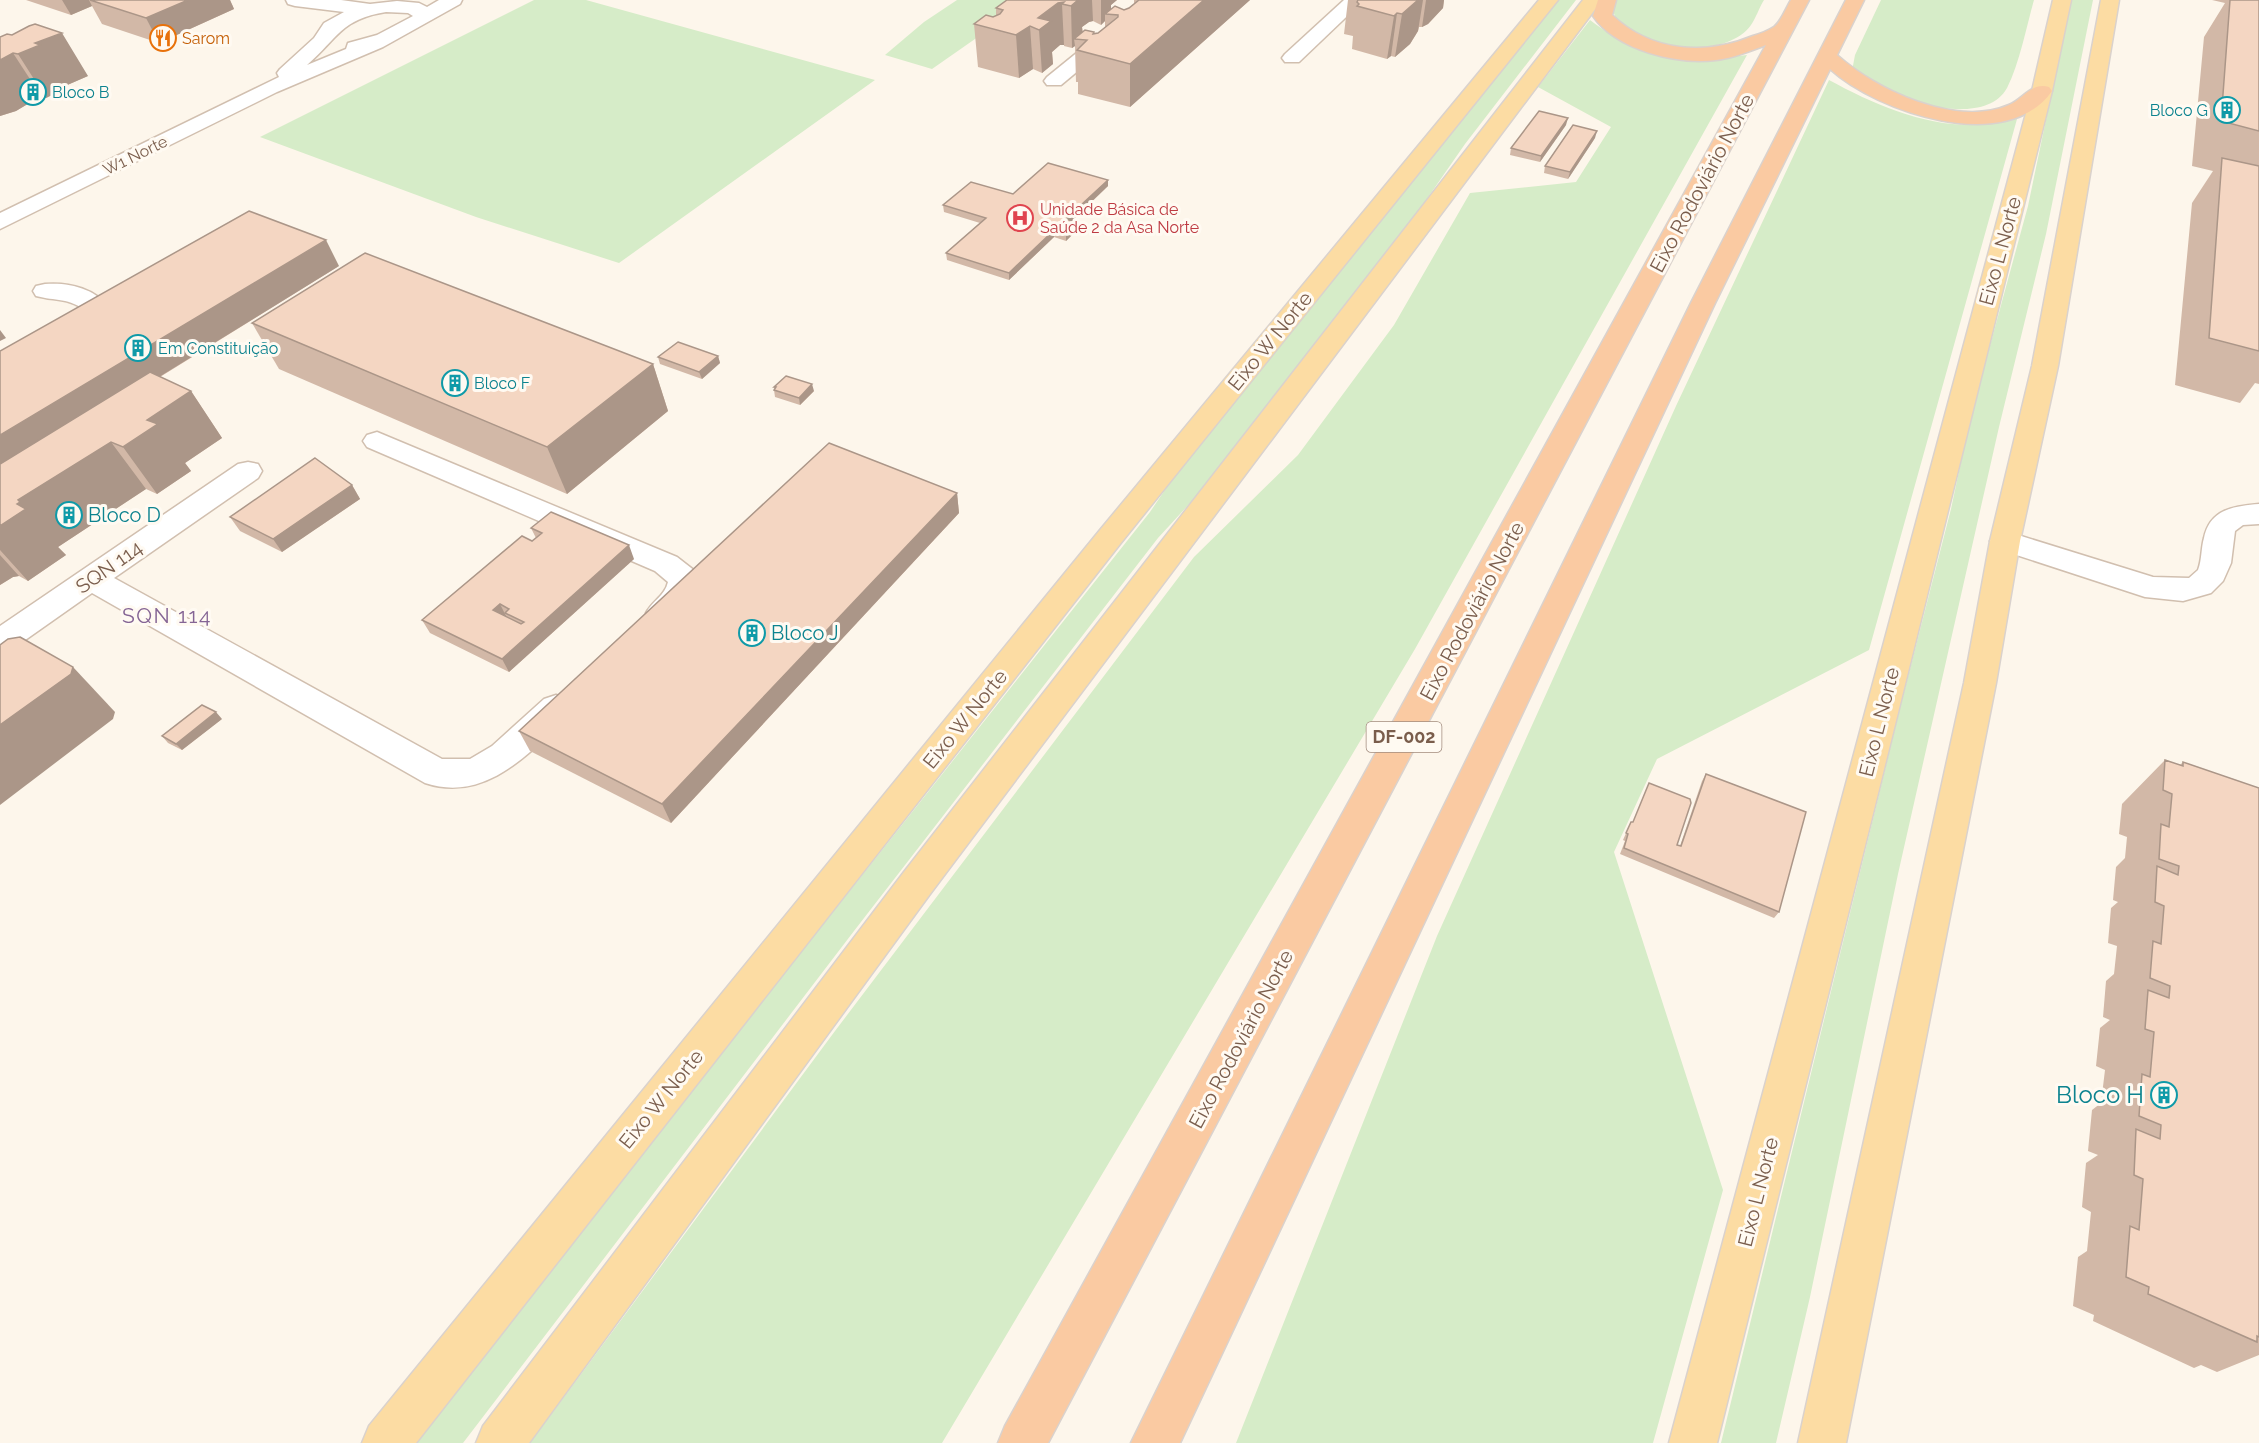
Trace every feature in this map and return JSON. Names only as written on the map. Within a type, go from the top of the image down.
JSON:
[{"type":"highway","points":[[1607,0],[1602,16],[1610,26],[1644,44],[1679,52],[1715,54],[1745,47],[1784,30]]},
{"type":"highway","name":"Eixo Rodoviário Norte","points":[[1022,1443],[1800,0]]},
{"type":"highway","points":[[1155,1443],[1698,314],[1855,0]]},
{"type":"highway","points":[[1827,56],[1856,81],[1893,101],[1961,117],[1995,116],[2016,110],[2042,91]]},
{"type":"main road","name":"Eixo W Norte","points":[[386,1443],[1110,537],[1549,0]]},
{"type":"main road","points":[[500,1443],[931,864],[1593,0]]},
{"type":"main road","name":"Eixo L Norte","points":[[1693,1443],[2042,91],[2062,0]]},
{"type":"main road","points":[[1822,1443],[1980,684],[2005,542],[2045,366],[2110,0]]},
{"type":"street","points":[[297,1],[372,9],[411,7],[453,0]]},
{"type":"street","points":[[1054,81],[1154,0]]},
{"type":"street","points":[[1292,58],[1355,0]]},
{"type":"street","points":[[297,1],[325,35],[328,43],[340,48],[376,43]]},
{"type":"street","name":"W1 Norte","points":[[0,222],[270,88],[400,33],[411,7]]},
{"type":"street","name":"W1 Norte","points":[[270,88],[346,18],[372,9]]},
{"type":"street","points":[[0,373],[96,317],[99,310],[88,300],[58,289],[45,291]]},
{"type":"street","points":[[377,441],[666,564],[684,579],[680,596],[636,636]]},
{"type":"street","name":"SQN 114","points":[[0,642],[248,471]]},
{"type":"street","points":[[2005,542],[2132,582],[2161,589],[2180,590],[2205,583],[2213,568],[2219,532],[2225,523],[2233,516],[2259,514]]},
{"type":"street","points":[[91,579],[437,773],[475,771],[504,755],[575,691]]},
{"type":"green space","points":[[534,0],[586,0],[875,80],[619,263],[476,217],[260,137]]},
{"type":"green space","points":[[957,0],[1031,0],[932,69],[885,55],[924,22]]},
{"type":"green space","points":[[1557,0],[1576,0],[1465,144],[1390,252],[1237,452],[1158,538],[463,1443],[412,1443],[1150,512],[1194,447]]},
{"type":"green space","points":[[1617,0],[1764,0],[1751,25],[1734,39],[1711,46],[1687,47],[1658,42],[1618,23],[1612,9]]},
{"type":"green space","points":[[1881,0],[2034,0],[2019,56],[2007,88],[1987,105],[1958,109],[1942,108],[1900,98],[1852,71],[1855,55]]},
{"type":"green space","points":[[2071,0],[2093,0],[2046,234],[1999,427],[1898,874],[1810,1297],[1776,1443],[1721,1443],[1900,708],[1951,509],[1970,419],[2028,206]]},
{"type":"green space","points":[[1590,20],[1623,41],[1659,55],[1693,59],[1747,55],[1415,649],[942,1443],[530,1443],[835,1031],[1194,557],[1298,455],[1394,325],[1470,193],[1576,182],[1611,127],[1538,87]]},
{"type":"green space","points":[[1829,80],[1881,105],[1936,122],[1975,125],[2017,119],[1869,650],[1657,759],[1614,852],[1723,1190],[1653,1443],[1236,1443],[1437,936],[1676,406]]},
{"type":"building","points":[[90,0],[188,0],[146,18]]},
{"type":"building","points":[[1007,0],[1078,0],[1071,6],[1062,4],[1064,2],[1058,3],[1038,18],[1051,21],[1039,30],[1030,26],[1016,35],[974,24],[986,15],[993,17],[1000,14],[1003,10],[996,8]]},
{"type":"building","points":[[1139,0],[1204,0],[1130,64],[1077,50],[1087,40],[1074,39],[1085,30],[1094,32],[1093,34],[1098,33],[1118,17],[1118,15],[1105,14],[1115,6],[1124,10],[1129,8]]},
{"type":"building","points":[[1358,0],[1418,0],[1402,14],[1397,13],[1394,16],[1357,6]]},
{"type":"building","points":[[2230,0],[2259,0],[2259,131],[2221,121]]},
{"type":"building","points":[[35,24],[62,33],[35,43],[40,45],[18,54],[13,53],[0,60],[0,37],[7,34],[12,35]]},
{"type":"building","points":[[1539,111],[1568,118],[1541,156],[1511,148]]},
{"type":"building","points":[[1573,125],[1597,131],[1570,172],[1545,166]]},
{"type":"building","points":[[2222,158],[2259,166],[2259,351],[2209,338]]},
{"type":"building","name":"Unidade Básica de Saúde 2 da Asa Norte","points":[[1048,163],[1108,180],[1066,219],[1078,223],[1066,234],[1054,230],[1009,273],[946,253],[986,218],[943,205],[971,182],[1013,194]]},
{"type":"building","points":[[249,211],[326,240],[0,435],[0,351]]},
{"type":"building","points":[[365,253],[653,364],[547,447],[252,323]]},
{"type":"building","points":[[678,342],[718,356],[699,372],[658,357]]},
{"type":"building","points":[[150,372],[191,391],[147,420],[158,424],[123,447],[111,442],[18,500],[20,502],[17,504],[26,509],[0,526],[0,464]]},
{"type":"building","points":[[786,376],[812,384],[799,398],[774,390],[776,387],[774,387]]},
{"type":"building","name":"Bloco J","points":[[829,443],[957,493],[662,804],[519,731]]},
{"type":"building","points":[[315,458],[352,485],[273,539],[230,517]]},
{"type":"building","points":[[551,512],[629,545],[502,659],[422,620],[522,536],[532,541],[542,533],[531,528]],"holes":[[[500,604],[509,609],[505,613],[524,622],[521,624],[493,610]]]},
{"type":"building","points":[[20,637],[73,667],[71,674],[0,725],[0,645],[8,639]]},
{"type":"building","points":[[202,705],[216,712],[176,744],[162,736]]},
{"type":"building","points":[[2165,760],[2183,766],[2183,762],[2259,788],[2259,1337],[2257,1336],[2257,1342],[2148,1294],[2149,1287],[2126,1277],[2130,1226],[2139,1230],[2143,1179],[2134,1175],[2136,1129],[2160,1139],[2161,1125],[2139,1116],[2142,1074],[2150,1077],[2154,1032],[2145,1029],[2148,990],[2169,998],[2170,986],[2150,978],[2153,941],[2161,944],[2164,906],[2155,902],[2157,866],[2178,875],[2179,866],[2159,859],[2161,824],[2169,827],[2172,794],[2163,790]]},
{"type":"building","points":[[1706,774],[1806,812],[1779,912],[1624,848],[1628,834],[1626,833],[1649,783],[1690,799],[1691,803],[1677,845],[1681,846]]},
{"type":"place","name":"Sarom","points":[[163,38]]},
{"type":"place","name":"Bloco B","points":[[33,92]]},
{"type":"place","name":"Bloco G","points":[[2227,110]]},
{"type":"place","name":"Unidade Básica de Saúde 2 da Asa Norte","points":[[1020,218]]},
{"type":"place","name":"Em Constituição","points":[[138,348]]},
{"type":"place","name":"Bloco F","points":[[455,383]]},
{"type":"place","name":"Bloco D","points":[[69,515]]},
{"type":"place","name":"Bloco J","points":[[752,633]]},
{"type":"place","name":"Bloco H","points":[[2164,1095]]},
{"type":"district","name":"SQN 114","points":[[167,616]]}]
